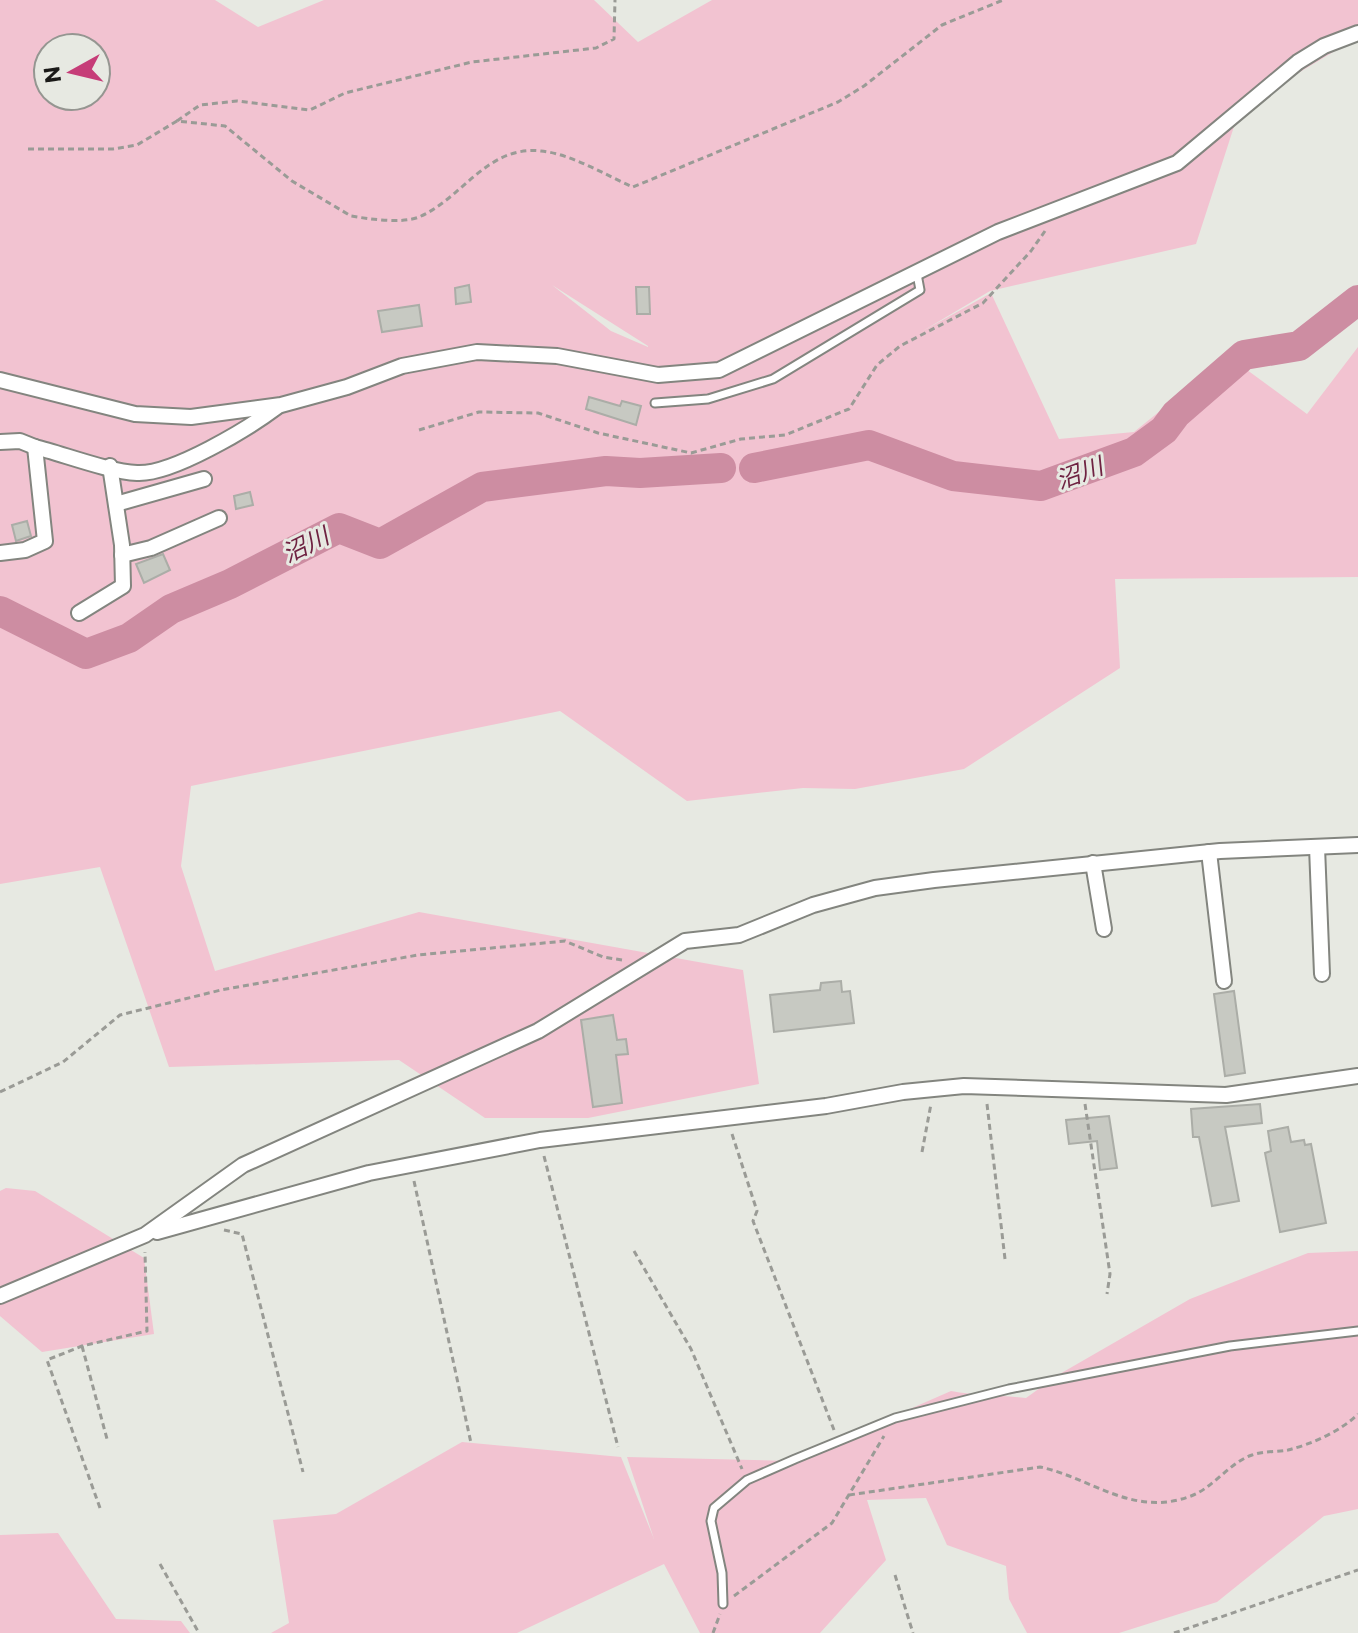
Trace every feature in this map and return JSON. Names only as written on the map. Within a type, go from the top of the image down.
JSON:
[{"type":"street","points":[[0,380],[135,414],[191,417],[281,405],[347,387],[402,366],[477,352],[557,356],[658,375],[719,370],[998,232],[1177,163],[1298,62],[1324,46],[1358,33]]},
{"type":"street","points":[[0,442],[20,441],[139,474],[189,459],[250,428],[281,405]]},
{"type":"street","points":[[0,553],[25,550],[45,541],[35,447]]},
{"type":"street","points":[[79,613],[123,586],[110,466]]},
{"type":"street","points":[[116,504],[204,479]]},
{"type":"street","points":[[122,555],[151,548],[219,518]]},
{"type":"street","points":[[145,1235],[243,1165],[538,1031],[685,941],[739,935],[813,905],[875,888],[1209,852],[1358,845]]},
{"type":"street","points":[[1317,847],[1322,974]]},
{"type":"street","points":[[1209,852],[1224,981]]},
{"type":"street","points":[[1093,863],[1104,929]]},
{"type":"street","points":[[0,1296],[145,1235],[410,1165],[540,1140],[727,1119],[934,1089],[985,1086],[1083,1093],[1226,1095],[1358,1076]]},
{"type":"lane","points":[[655,403],[708,399],[773,379],[920,290],[916,271]]},
{"type":"lane","points":[[723,1604],[722,1573],[711,1521],[714,1508],[747,1480],[895,1418],[1009,1389],[1230,1346],[1358,1331]]},
{"type":"path","points":[[28,149],[137,145],[200,105],[237,101],[310,110],[345,93],[472,62],[596,48],[614,39],[615,0]]},
{"type":"path","points":[[177,121],[225,126],[292,181],[351,216],[362,218],[419,217],[504,154],[539,151],[557,155],[633,187],[838,102],[864,86],[942,25],[1003,0]]},
{"type":"path","points":[[0,1092],[63,1062],[120,1015],[221,990],[418,955],[565,941],[603,957],[647,965]]},
{"type":"path","points":[[985,1086],[1005,1259]]},
{"type":"path","points":[[922,1152],[934,1089]]},
{"type":"path","points":[[1083,1093],[1110,1274],[1107,1294]]},
{"type":"path","points":[[727,1119],[757,1211],[753,1221],[838,1441]]},
{"type":"path","points":[[540,1140],[618,1447]]},
{"type":"path","points":[[410,1165],[471,1443]]},
{"type":"path","points":[[198,1220],[242,1234],[303,1472]]},
{"type":"path","points":[[100,1508],[47,1360],[82,1346],[147,1331],[145,1235]]},
{"type":"path","points":[[634,1251],[691,1349],[747,1480]]},
{"type":"path","points":[[82,1346],[107,1439]]},
{"type":"path","points":[[849,1495],[1040,1467],[1061,1472],[1092,1489],[1153,1504],[1193,1496],[1251,1455],[1301,1445],[1337,1429],[1358,1414]]},
{"type":"path","points":[[713,1633],[723,1604],[832,1523],[895,1418]]},
{"type":"path","points":[[160,1564],[199,1633]]},
{"type":"path","points":[[1174,1633],[1358,1570]]},
{"type":"path","points":[[895,1575],[913,1633]]},
{"type":"shaded area","points":[[0,0],[215,0],[258,27],[324,0],[594,0],[638,42],[712,0],[1358,0],[1358,37],[1240,108],[1196,244],[990,291],[921,332],[991,293],[1059,439],[1134,432],[1228,356],[1307,414],[1358,347],[1358,577],[1115,579],[1120,668],[964,769],[855,789],[803,788],[687,801],[560,711],[191,786],[181,866],[215,971],[419,912],[743,970],[759,1084],[588,1118],[485,1118],[399,1060],[169,1067],[100,867],[0,884]],"holes":[[[552,285],[648,346],[611,331]]]},
{"type":"shaded area","points":[[6,1188],[35,1191],[144,1258],[154,1334],[42,1352],[0,1316],[0,1191]]},
{"type":"shaded area","points":[[1358,1251],[1358,1509],[1324,1516],[1217,1602],[1119,1633],[1027,1633],[1009,1599],[1006,1566],[947,1545],[926,1498],[867,1500],[886,1560],[820,1633],[700,1633],[664,1564],[517,1633],[271,1633],[289,1623],[273,1520],[336,1514],[462,1442],[621,1457],[654,1539],[627,1457],[791,1461],[951,1391],[1026,1398],[1058,1375],[1190,1299],[1308,1253]]},
{"type":"shaded area","points":[[58,1533],[116,1619],[181,1621],[190,1633],[0,1633],[0,1535]]},
{"type":"building","points":[[469,285],[471,302],[456,304],[455,288]]},
{"type":"building","points":[[636,287],[649,287],[650,314],[637,314]]},
{"type":"building","points":[[419,305],[422,326],[382,332],[378,311]]},
{"type":"building","points":[[589,397],[620,406],[622,401],[641,406],[636,425],[586,409]]},
{"type":"building","points":[[250,492],[253,505],[236,509],[234,496]]},
{"type":"building","points":[[27,521],[31,536],[16,541],[12,525]]},
{"type":"building","points":[[163,554],[170,570],[144,583],[136,564]]},
{"type":"building","points":[[841,981],[842,992],[850,991],[854,1023],[774,1032],[770,995],[820,990],[821,983]]},
{"type":"building","points":[[1234,991],[1245,1073],[1225,1076],[1214,994]]},
{"type":"building","points":[[613,1015],[617,1040],[626,1039],[628,1054],[616,1055],[622,1103],[593,1107],[581,1020]]},
{"type":"building","points":[[1260,1104],[1262,1123],[1225,1127],[1239,1201],[1212,1206],[1199,1137],[1193,1137],[1191,1109]]},
{"type":"building","points":[[1109,1116],[1117,1168],[1100,1170],[1097,1141],[1069,1144],[1066,1120]]},
{"type":"building","points":[[1288,1127],[1291,1142],[1304,1140],[1305,1145],[1311,1144],[1326,1223],[1280,1232],[1265,1153],[1271,1151],[1268,1131]]},
{"type":"waterway","name":"沼川","points":[[754,468],[869,445],[953,476],[1041,486],[1134,452],[1164,430],[1176,414],[1244,355],[1299,346],[1358,300]]},
{"type":"waterway","name":"沼川","points":[[0,611],[86,654],[129,638],[171,609],[230,584],[339,528],[380,544],[482,487],[606,471],[640,473],[721,468]]}]
